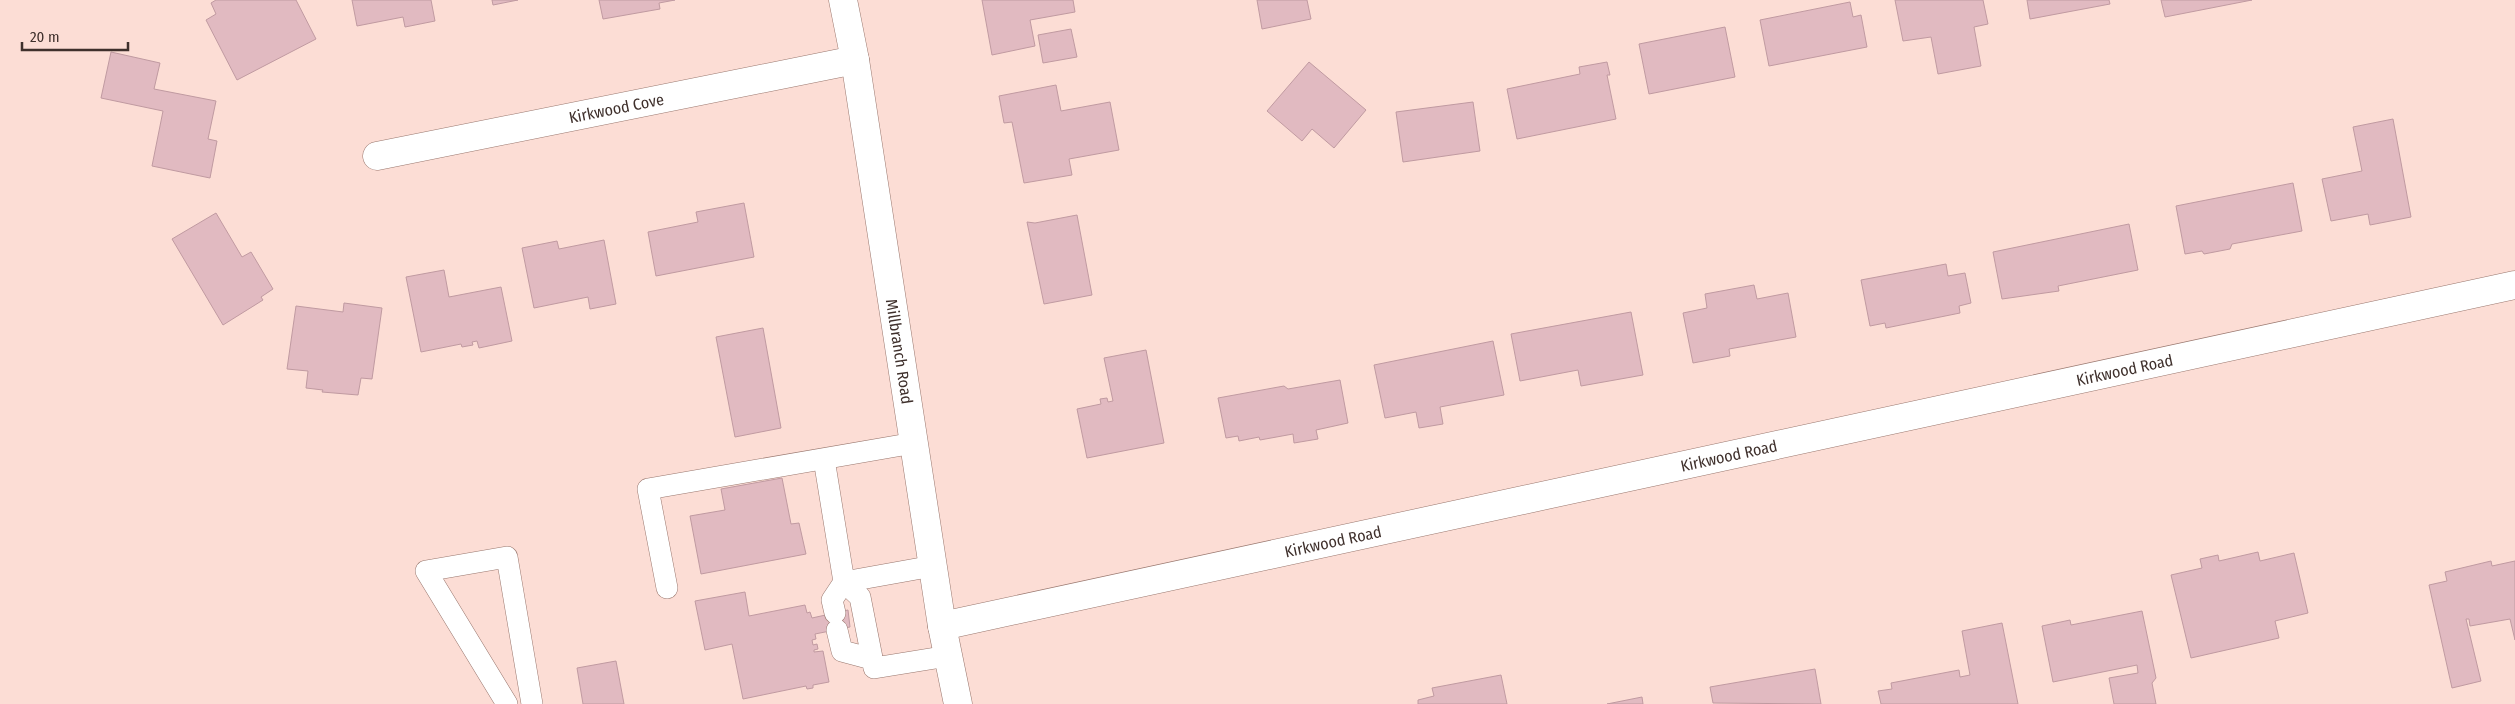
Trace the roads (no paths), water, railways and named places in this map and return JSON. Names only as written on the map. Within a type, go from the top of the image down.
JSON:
[{"type":"street","name":"Millbranch Road","points":[[844,0],[855,60],[942,626],[958,704]]},
{"type":"street","name":"Kirkwood Cove","points":[[377,156],[855,60]]},
{"type":"street","name":"Kirkwood Road","points":[[942,626],[2515,285]]},
{"type":"lane","points":[[667,588],[648,489],[914,443]]},
{"type":"lane","points":[[824,459],[844,582],[860,597],[874,668],[948,656]]},
{"type":"lane","points":[[507,704],[426,571],[507,557],[532,704]]},
{"type":"lane","points":[[872,659],[842,651],[832,600],[844,582],[933,566]]}]
